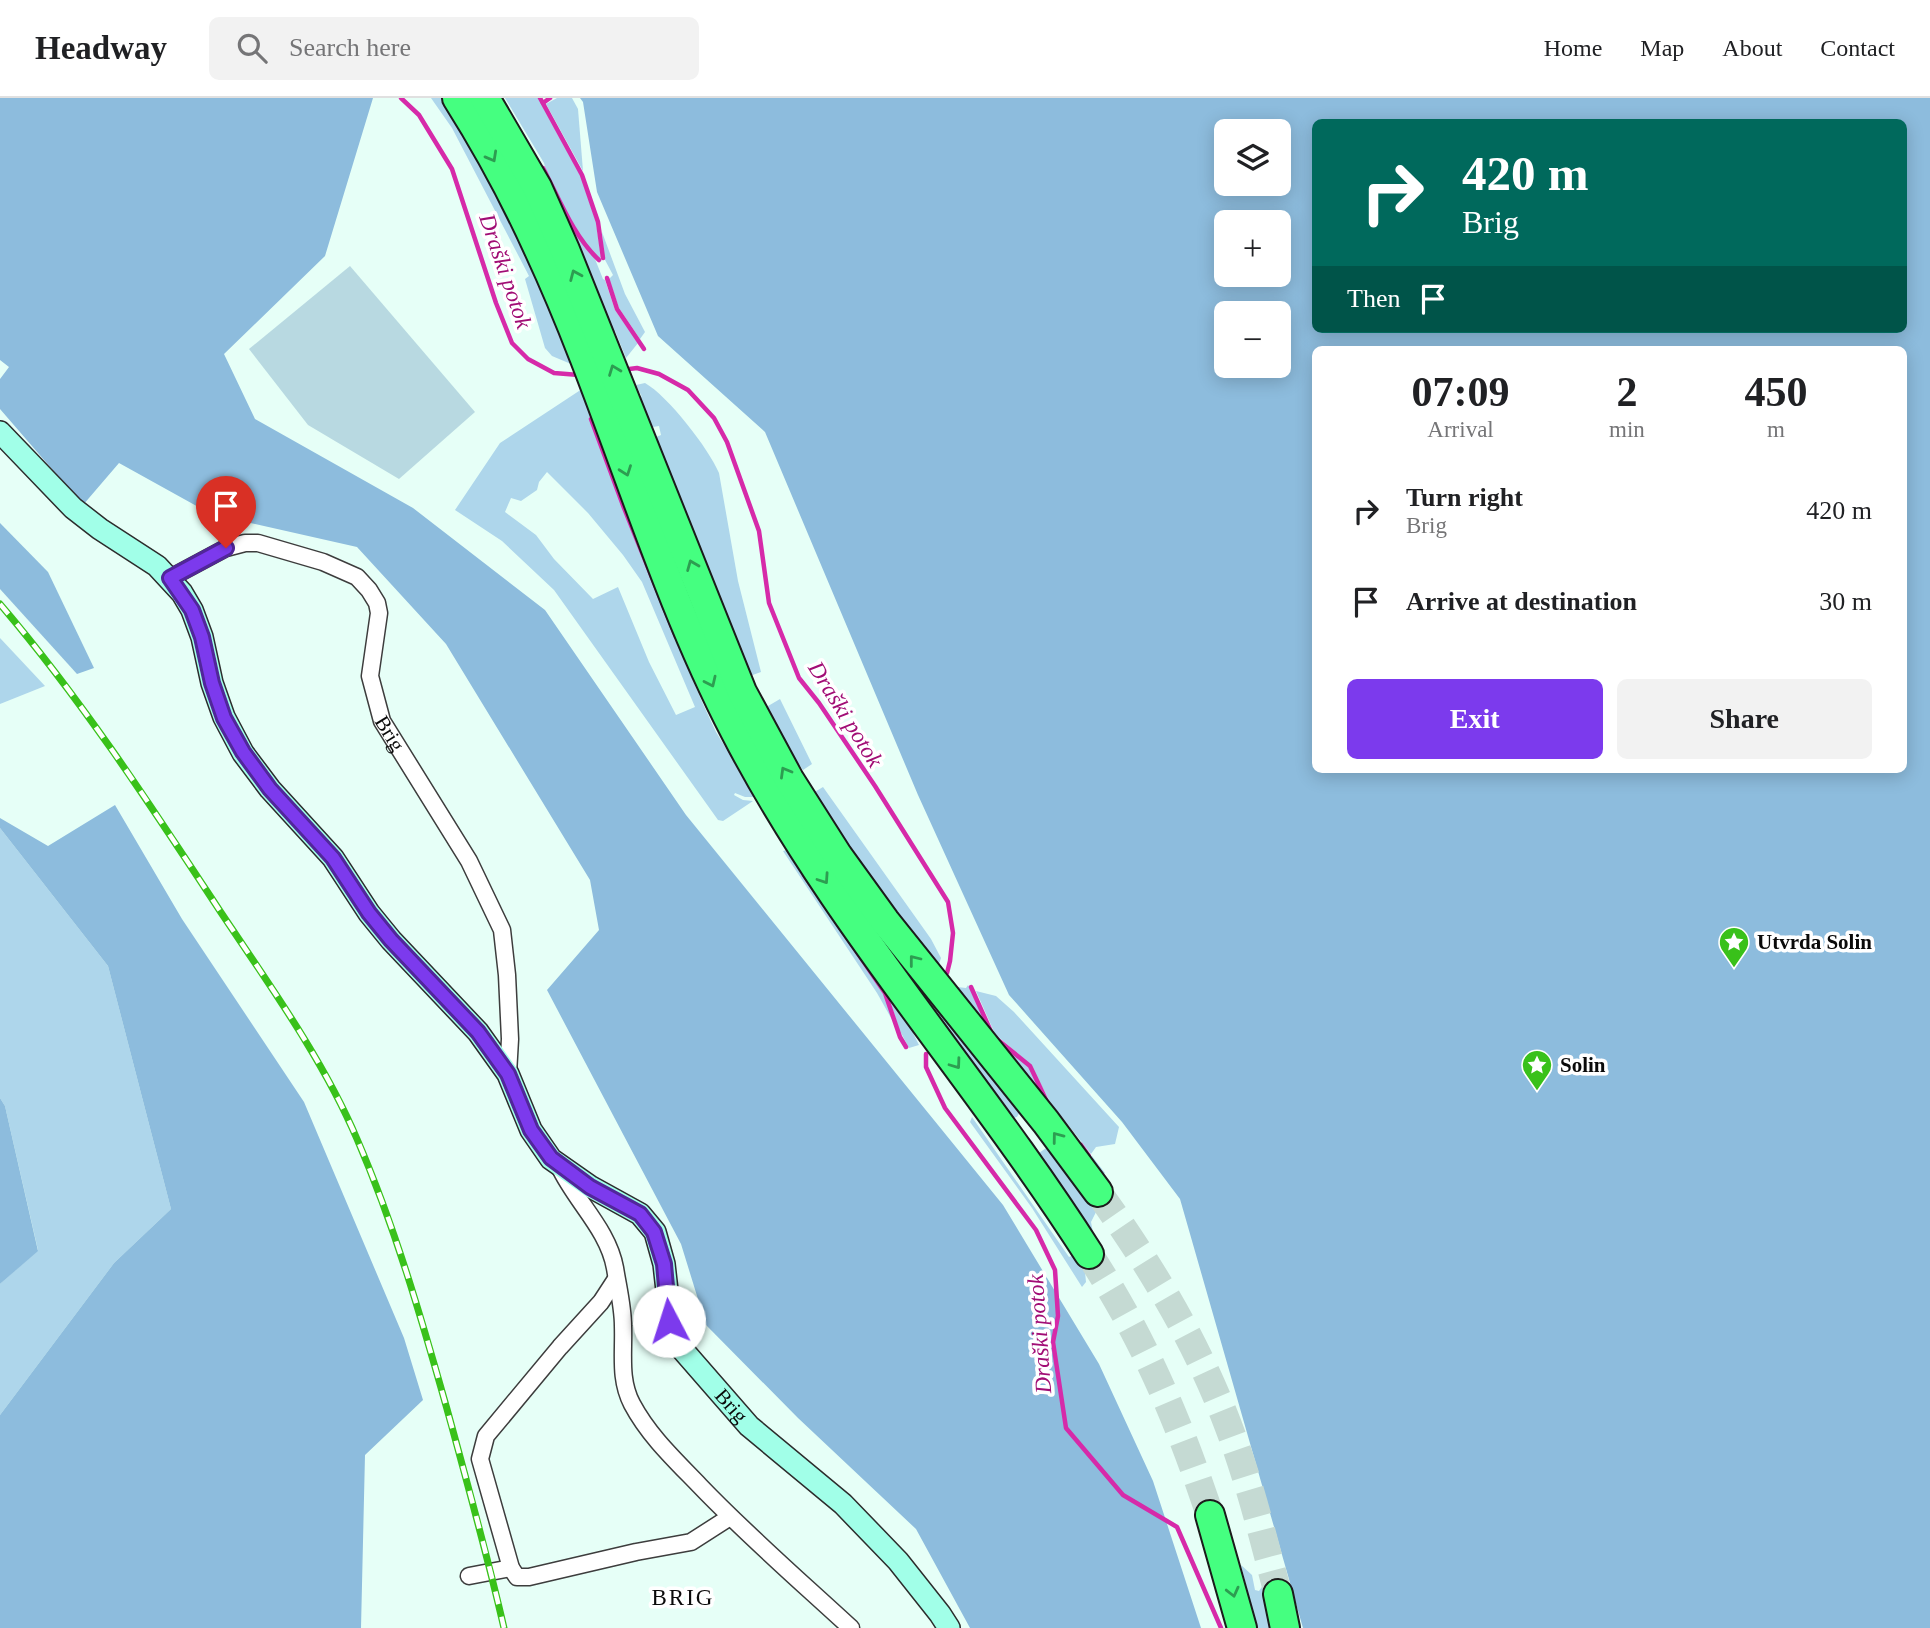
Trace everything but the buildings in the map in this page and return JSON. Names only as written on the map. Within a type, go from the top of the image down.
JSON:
[{"type":"highway","points":[[457,98],[513,195],[541,253],[590,341]]},
{"type":"highway","points":[[485,98],[537,187],[614,404],[742,692],[789,779],[838,856],[885,921],[1046,1122],[1098,1192]]},
{"type":"highway","points":[[614,404],[673,597],[707,675],[754,768],[821,875],[1016,1147],[1089,1254]]},
{"type":"highway","points":[[1210,1515],[1224,1556],[1242,1628]]},
{"type":"highway","points":[[1278,1594],[1286,1628]]},
{"type":"street","name":"Brig","points":[[0,432],[73,508],[157,566],[170,578],[192,610],[205,646],[212,683],[224,718],[243,752],[270,789],[333,858],[369,913],[391,940],[478,1032],[508,1074],[531,1130],[542,1149],[559,1166],[590,1187],[640,1214],[649,1224],[664,1264],[672,1335],[681,1348],[749,1426],[843,1504],[898,1561],[949,1628]]},
{"type":"street","name":"Brig","points":[[170,578],[226,548],[258,543],[323,562],[357,577],[369,590],[377,603],[379,613],[370,676],[382,721],[469,862],[502,930],[509,1013],[508,1074]]},
{"type":"street","name":"Brig","points":[[559,1166],[598,1228],[615,1266],[622,1310],[622,1378],[632,1404],[654,1438],[730,1517],[789,1574],[851,1628]]},
{"type":"street","points":[[616,1279],[601,1302],[552,1355],[485,1436],[480,1459],[511,1568],[517,1577],[529,1577],[691,1542],[730,1517]]},
{"type":"street","points":[[469,1576],[511,1568]]},
{"type":"shaded area","points":[[0,98],[373,98],[325,256],[224,354],[255,419],[413,508],[545,610],[686,815],[1003,1205],[1099,1364],[1153,1481],[1201,1628],[970,1628],[916,1529],[798,1418],[706,1325],[681,1244],[547,990],[599,930],[590,880],[446,644],[357,547],[211,514],[119,463],[83,505],[0,409],[0,379],[9,367],[0,360]]},
{"type":"shaded area","points":[[431,98],[444,98],[521,234],[571,364],[552,356],[545,348],[525,279],[529,276],[452,128]]},
{"type":"shaded area","points":[[505,98],[538,98],[581,177],[596,222],[601,257],[599,259],[576,228],[544,163]]},
{"type":"shaded area","points":[[557,98],[572,98],[578,109],[583,171],[546,104]]},
{"type":"shaded area","points":[[580,98],[1930,98],[1930,1628],[1303,1628],[1180,1199],[1122,1122],[1009,995],[918,795],[765,432],[658,336],[597,192],[583,102]]},
{"type":"shaded area","points":[[561,209],[595,259],[615,310],[638,343],[626,358],[615,331],[610,331]]},
{"type":"shaded area","points":[[602,232],[625,294],[645,332],[640,339],[619,308],[609,279],[613,275],[604,258]]},
{"type":"shaded area","points":[[350,266],[475,412],[399,479],[308,425],[249,349]]},
{"type":"shaded area","points":[[645,383],[665,399],[687,424],[719,473],[738,581],[761,672],[747,677],[656,437],[661,435],[659,426],[653,427],[635,395],[642,397],[636,385]]},
{"type":"shaded area","points":[[582,389],[593,416],[589,418],[667,620],[716,732],[756,797],[735,793],[734,795],[743,800],[753,801],[723,821],[718,820],[554,590],[502,541],[455,510],[500,443]],"holes":[[[547,472],[588,513],[642,582],[695,707],[676,715],[649,662],[618,587],[593,599],[554,559],[536,535],[505,512],[511,498],[521,501],[537,490],[539,482]]]},
{"type":"shaded area","points":[[0,523],[48,572],[94,668],[77,674],[0,589]]},
{"type":"shaded area","points":[[0,638],[45,686],[0,704]]},
{"type":"shaded area","points":[[780,699],[812,764],[803,770],[798,763],[796,765],[813,793],[823,787],[931,939],[941,958],[939,964],[847,852],[763,709]]},
{"type":"shaded area","points":[[115,805],[182,919],[304,1102],[404,1338],[423,1400],[365,1455],[361,1628],[0,1628],[0,1415],[114,1263],[171,1209],[108,966],[0,828],[0,818],[48,846]]},
{"type":"shaded area","points":[[0,828],[108,966],[171,1209],[114,1263],[0,1415],[0,1284],[38,1250],[5,1106],[0,1098]]},
{"type":"shaded area","points":[[792,848],[1039,1198],[1073,1249],[1070,1252],[1004,1155],[922,1044],[916,1031],[913,1033],[919,1045],[909,1048],[899,1029],[887,992],[834,918],[790,849]]},
{"type":"shaded area","points":[[787,850],[883,993],[895,1025],[877,993],[783,851]]},
{"type":"shaded area","points":[[917,977],[1022,1108],[1017,1117],[1012,1118],[911,987]]},
{"type":"shaded area","points":[[968,985],[992,1036],[1029,1067],[1047,1104],[1089,1159],[1092,1156],[1105,1173],[1100,1177],[963,999],[957,987],[966,988]]},
{"type":"shaded area","points":[[976,991],[996,996],[1014,1012],[1119,1127],[1115,1144],[1096,1147],[1091,1154],[1050,1102],[1031,1065],[995,1034]]},
{"type":"shaded area","points":[[0,1098],[5,1106],[38,1251],[0,1284]]},
{"type":"shaded area","points":[[972,1117],[1069,1257],[1074,1255],[1085,1272],[1086,1282],[1082,1287],[1032,1208],[970,1122]]},
{"type":"shaded area","points":[[1049,1146],[1096,1212],[1091,1222],[1094,1238],[1038,1160],[1039,1153]]},
{"type":"shaded area","points":[[1241,1565],[1252,1575],[1255,1590],[1259,1591],[1264,1584],[1275,1628],[1257,1628]]},
{"type":"waterway","name":"Draški potok","points":[[401,98],[419,115],[452,169],[512,343],[528,359],[554,373],[579,375]]},
{"type":"waterway","points":[[540,98],[582,175],[598,222],[603,258]]},
{"type":"waterway","points":[[543,103],[550,98]]},
{"type":"waterway","points":[[543,168],[574,228],[599,260]]},
{"type":"waterway","points":[[607,278],[617,309],[644,349]]},
{"type":"waterway","name":"Draški potok","points":[[622,370],[637,368],[659,374],[688,390],[714,418],[727,442],[759,531],[769,603],[799,678],[875,786],[948,902],[953,933],[947,973]]},
{"type":"waterway","points":[[591,419],[676,637]]},
{"type":"waterway","points":[[707,705],[733,756]]},
{"type":"waterway","points":[[804,875],[885,993],[906,1047]]},
{"type":"waterway","points":[[971,987],[993,1036],[1030,1066],[1049,1106]]},
{"type":"waterway","name":"Draški potok","points":[[926,1054],[926,1067],[945,1108],[1036,1230],[1055,1270],[1058,1316],[1053,1342],[1066,1428],[1123,1495],[1177,1527],[1221,1628]]},
{"type":"waterway","points":[[1081,1145],[1089,1156]]},
{"type":"tunnel","points":[[1098,1192],[1136,1247],[1202,1363],[1243,1467],[1278,1594]]},
{"type":"tunnel","points":[[1089,1254],[1127,1317],[1158,1380],[1210,1515]]},
{"type":"railway","points":[[0,604],[59,678],[142,793],[294,1022],[343,1109],[383,1205],[417,1306],[504,1628]]},
{"type":"place","name":"Utvrda Solin","points":[[1734,969]]},
{"type":"place","name":"Solin","points":[[1537,1092]]},
{"type":"district","name":"BRIG","points":[[683,1597]]},
{"type":"route","points":[[226,548],[170,578],[192,610],[208,654],[212,683],[224,718],[243,752],[270,789],[333,858],[369,913],[391,940],[478,1032],[508,1074],[541,1148],[559,1166],[590,1187],[640,1214],[649,1224],[664,1264],[669,1321]]}]
